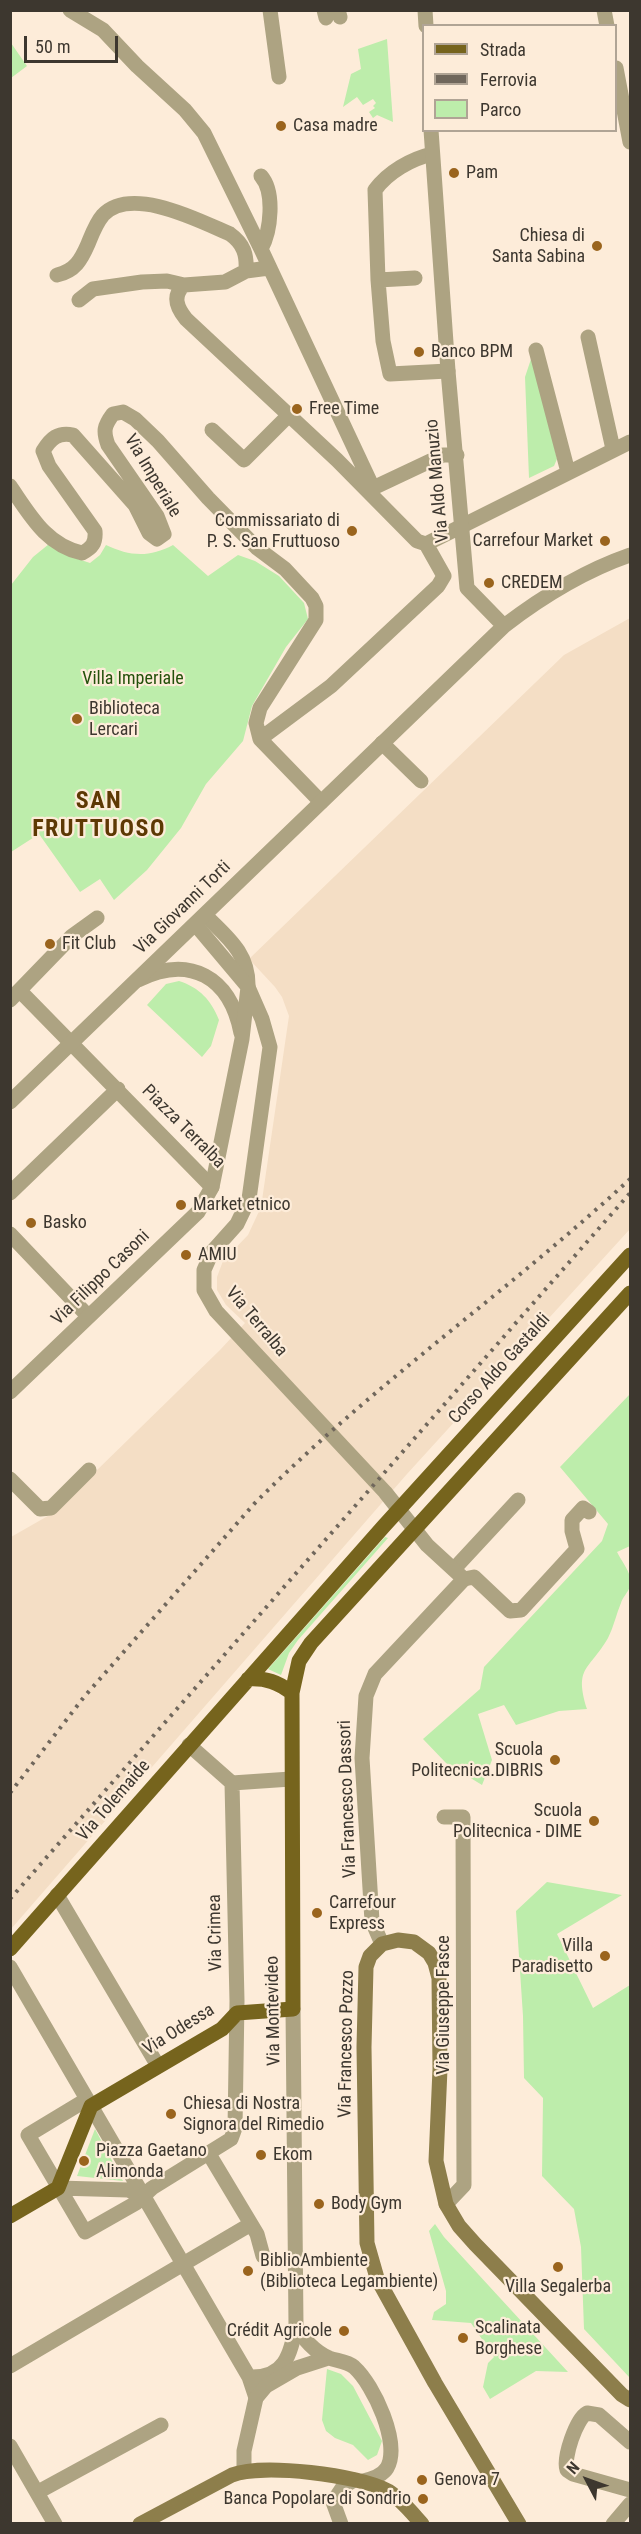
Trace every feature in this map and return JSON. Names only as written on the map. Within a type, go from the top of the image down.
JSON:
[{"type":"main road","name":"Corso Aldo Gastaldi","points":[[248,1680],[399,1509],[630,1255]]},
{"type":"main road","points":[[248,1680],[263,1679],[281,1684],[292,1693],[299,1660],[311,1643],[630,1293]]},
{"type":"main road","name":"Via Tolemaide","points":[[10,1949],[248,1680]]},
{"type":"main road","name":"Via Montevideo","points":[[292,1693],[293,2009]]},
{"type":"main road","points":[[382,1944],[398,1940],[414,1942],[429,1953],[435,1963],[439,1978],[440,2069],[436,2162],[446,2204],[459,2226],[475,2244],[622,2395],[630,2400]]},
{"type":"main road","name":"Via Francesco Pozzo","points":[[382,1944],[370,1956],[366,1967],[364,2058],[367,2243],[377,2278],[514,2520]]},
{"type":"main road","name":"Via Odessa","points":[[92,2106],[222,2029],[237,2013],[293,2009]]},
{"type":"main road","points":[[10,2216],[58,2188],[92,2106]]},
{"type":"main road","points":[[140,2523],[244,2470],[274,2469],[358,2481],[389,2492],[422,2523]]},
{"type":"street","points":[[70,10],[103,30],[137,66],[185,110],[204,133],[261,249],[372,491]]},
{"type":"street","points":[[270,10],[279,77]]},
{"type":"street","points":[[617,78],[630,142]]},
{"type":"street","name":"Via Aldo Manuzio","points":[[431,132],[448,370],[467,588],[504,626]]},
{"type":"street","points":[[432,154],[415,158],[382,180],[375,190],[378,280],[383,341],[390,374],[448,370]]},
{"type":"street","points":[[261,176],[265,181],[271,219],[267,239],[261,249]]},
{"type":"street","points":[[57,275],[75,268],[103,215],[113,208],[129,203],[171,210],[230,234],[237,239],[245,253],[246,271]]},
{"type":"street","points":[[79,300],[93,289],[167,281],[184,285],[225,282],[246,271],[268,268]]},
{"type":"street","points":[[378,280],[415,278]]},
{"type":"street","points":[[184,285],[179,289],[176,301],[182,314],[288,416],[372,491],[417,541],[426,544],[444,576],[438,586],[331,686],[260,739],[321,802]]},
{"type":"street","points":[[588,337],[614,449]]},
{"type":"street","points":[[536,350],[568,472]]},
{"type":"street","name":"Via Imperiale","points":[[10,486],[47,537],[72,551],[82,553],[91,548],[96,539],[95,531],[49,466],[43,451],[57,435],[64,433],[73,435],[135,505],[149,533],[157,538],[164,534],[163,526],[108,445],[104,432],[105,424],[113,414],[123,412],[135,419],[158,441],[208,498],[257,548],[285,569],[312,598],[316,606],[316,620],[260,708],[256,723],[260,739]]},
{"type":"street","points":[[212,430],[244,460],[288,416]]},
{"type":"street","points":[[426,544],[630,442]]},
{"type":"street","points":[[372,491],[443,455],[457,455]]},
{"type":"street","name":"Via Giovanni Torti","points":[[10,1102],[504,626],[538,600],[569,582],[630,555]]},
{"type":"street","points":[[382,743],[421,781]]},
{"type":"street","points":[[15,996],[72,936],[97,918]]},
{"type":"street","points":[[200,919],[248,987]]},
{"type":"street","name":"Piazza Terralba","points":[[136,981],[151,974],[184,969],[212,978],[223,990],[237,1013],[242,1039]]},
{"type":"street","name":"Piazza Terralba","points":[[212,1187],[242,1039],[248,987]]},
{"type":"street","name":"Via Terralba","points":[[248,987],[270,1047],[249,1199],[237,1224],[212,1252],[204,1270],[204,1290],[216,1311],[399,1509]]},
{"type":"street","name":"Piazza Terralba","points":[[15,996],[72,1042],[212,1187]]},
{"type":"street","points":[[10,1193],[118,1089]]},
{"type":"street","name":"Via Filippo Casoni","points":[[10,1392],[198,1212],[212,1187]]},
{"type":"street","points":[[10,1234],[88,1317]]},
{"type":"street","points":[[10,1479],[40,1509],[51,1508],[89,1470]]},
{"type":"street","name":"Via Francesco Dassori","points":[[382,1944],[372,1921],[371,1910],[362,1758],[366,1696],[375,1674],[518,1500]]},
{"type":"street","points":[[399,1509],[415,1531],[459,1574],[474,1577],[510,1611],[521,1610],[577,1549],[572,1531],[572,1520],[583,1508],[589,1512]]},
{"type":"street","points":[[189,1745],[232,1783],[291,1779]]},
{"type":"street","name":"Via Crimea","points":[[148,2192],[231,2139],[235,2128],[237,2013],[232,1783]]},
{"type":"street","name":"Via Giuseppe Fasce","points":[[444,1817],[463,1817],[464,1840],[464,2185],[446,2204]]},
{"type":"street","points":[[57,1895],[158,2066]]},
{"type":"street","points":[[10,1967],[92,2106],[148,2192],[182,2264],[249,2377],[256,2398]]},
{"type":"street","name":"Via Montevideo","points":[[249,2377],[258,2378],[280,2369],[288,2359],[296,2326],[293,2009]]},
{"type":"street","points":[[92,2106],[81,2103],[28,2135],[85,2232],[148,2192]]},
{"type":"street","points":[[209,2154],[257,2234],[263,2256]]},
{"type":"street","points":[[58,2188],[148,2192]]},
{"type":"street","points":[[10,2366],[251,2224]]},
{"type":"street","points":[[296,2326],[310,2344],[328,2358],[354,2366],[364,2378],[392,2439],[392,2454],[386,2469],[389,2492]]},
{"type":"street","points":[[244,2470],[244,2451],[256,2398],[266,2386],[297,2368],[328,2358]]},
{"type":"street","points":[[630,2442],[598,2415],[587,2413],[580,2417],[565,2461],[567,2470],[573,2474],[630,2490]]},
{"type":"street","points":[[38,2492],[161,2425]]},
{"type":"street","points":[[10,2446],[55,2523]]},
{"type":"street","points":[[340,2523],[333,2502],[343,2487],[376,2477],[386,2469]]},
{"type":"street","points":[[613,2523],[630,2504]]},
{"type":"shaded area","points":[[630,618],[630,1229],[407,1474],[11,1929],[11,1537],[53,1513],[245,1323],[226,1305],[217,1290],[217,1277],[223,1261],[248,1235],[261,1207],[289,1016],[282,997],[275,987],[249,959],[564,655]]},
{"type":"green space","points":[[387,39],[393,122],[377,115],[373,118],[369,112],[375,108],[373,106],[376,103],[373,99],[363,105],[357,97],[343,107],[351,74],[361,69],[358,49]]},
{"type":"green space","points":[[11,43],[27,66],[10,78]]},
{"type":"green space","points":[[533,353],[557,459],[554,466],[529,478],[525,377]]},
{"type":"green space","name":"Villa Imperiale","points":[[49,544],[69,556],[90,563],[100,555],[106,545],[131,553],[147,554],[173,545],[208,576],[238,555],[255,561],[279,576],[304,603],[308,619],[286,647],[252,706],[243,741],[206,784],[181,828],[147,870],[114,900],[100,879],[80,892],[39,834],[11,852],[11,585],[33,557]]},
{"type":"green space","points":[[179,981],[193,987],[204,996],[219,1020],[211,1046],[202,1057],[147,1005],[166,984]]},
{"type":"green space","points":[[630,1394],[630,1546],[617,1552],[631,1581],[608,1638],[583,1676],[583,1695],[587,1709],[559,1711],[516,1725],[504,1705],[478,1714],[492,1760],[482,1785],[446,1763],[423,1739],[480,1689],[484,1667],[602,1541],[608,1524],[560,1467]]},
{"type":"green space","points":[[385,1537],[388,1538],[298,1640],[289,1653],[281,1675],[268,1669]]},
{"type":"green space","points":[[547,1882],[622,1895],[557,1934],[593,2008],[630,1985],[630,2378],[584,2329],[581,2247],[574,2209],[542,2176],[543,2098],[524,2078],[523,2016],[516,1911]]},
{"type":"green space","points":[[95,2129],[123,2181],[77,2176]]},
{"type":"green space","points":[[435,2224],[444,2237],[568,2372],[536,2371],[490,2399],[483,2387],[488,2363],[494,2357],[471,2323],[432,2320],[434,2312],[446,2304],[446,2291],[429,2231]]},
{"type":"green space","points":[[327,2369],[341,2374],[353,2386],[382,2441],[377,2455],[368,2460],[353,2445],[335,2438],[326,2431],[322,2420]]},
{"type":"railway","points":[[10,1793],[84,1697],[254,1504],[345,1419],[537,1260],[630,1179]]},
{"type":"railway","points":[[10,1899],[630,1193]]},
{"type":"place","name":"Casa madre","points":[[281,126]]},
{"type":"place","name":"Pam","points":[[454,173]]},
{"type":"place","name":"Chiesa di Santa Sabina","points":[[597,246]]},
{"type":"place","name":"Banco BPM","points":[[419,352]]},
{"type":"place","name":"Free Time","points":[[297,409]]},
{"type":"place","name":"Commissariato di P. S. San Fruttuoso","points":[[352,531]]},
{"type":"place","name":"Carrefour Market","points":[[605,541]]},
{"type":"place","name":"CREDEM","points":[[489,583]]},
{"type":"place","name":"Biblioteca Lercari","points":[[77,719]]},
{"type":"place","name":"Fit Club","points":[[50,944]]},
{"type":"place","name":"Market etnico","points":[[181,1205]]},
{"type":"place","name":"Basko","points":[[31,1223]]},
{"type":"place","name":"AMIU","points":[[186,1255]]},
{"type":"place","name":"Scuola Politecnica.DIBRIS","points":[[555,1760]]},
{"type":"place","name":"Scuola Politecnica - DIME","points":[[594,1821]]},
{"type":"place","name":"Carrefour Express","points":[[317,1913]]},
{"type":"place","name":"Villa Paradisetto","points":[[605,1956]]},
{"type":"place","name":"Chiesa di Nostra Signora del Rimedio","points":[[171,2114]]},
{"type":"place","name":"Ekom","points":[[261,2155]]},
{"type":"place","name":"Piazza Gaetano Alimonda","points":[[84,2161]]},
{"type":"place","name":"Body Gym","points":[[319,2204]]},
{"type":"place","name":"Villa Segalerba","points":[[558,2267]]},
{"type":"place","name":"BiblioAmbiente (Biblioteca Legambiente)","points":[[248,2271]]},
{"type":"place","name":"Crédit Agricole","points":[[344,2331]]},
{"type":"place","name":"Scalinata Borghese","points":[[463,2338]]},
{"type":"place","name":"Genova 7","points":[[422,2480]]},
{"type":"place","name":"Banca Popolare di Sondrio","points":[[423,2499]]},
{"type":"district","name":"SAN FRUTTUOSO","points":[[99,816]]}]
